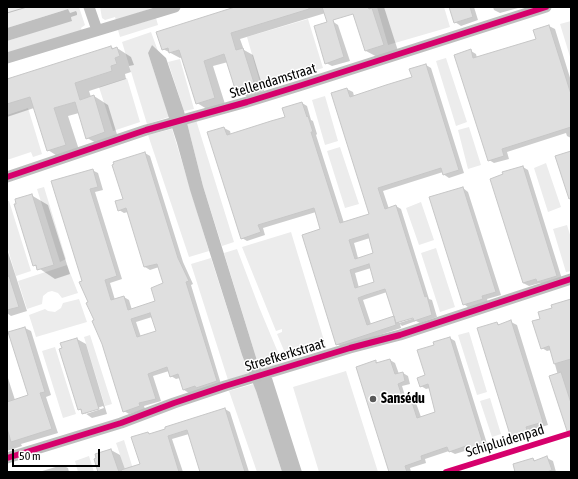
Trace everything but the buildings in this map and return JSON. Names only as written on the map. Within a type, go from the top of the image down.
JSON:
[{"type":"street","points":[[89,7],[96,30]]},
{"type":"street","points":[[7,58],[174,7]]},
{"type":"street","name":"Stellendamstraat","points":[[7,177],[150,129],[302,86],[546,7]]},
{"type":"street","name":"Streefkerkstraat","points":[[7,458],[121,423],[174,403],[235,383],[350,348],[400,335],[571,279]]},
{"type":"shaded area","points":[[7,7],[79,7],[85,25],[81,28],[82,32],[7,55],[7,41],[72,20],[68,9],[7,28]]},
{"type":"shaded area","points":[[100,7],[156,7],[116,20],[115,17],[105,20],[102,18]]},
{"type":"shaded area","points":[[377,7],[444,7],[450,27],[388,45]]},
{"type":"shaded area","points":[[68,9],[70,13],[76,11],[77,13],[77,15],[71,17],[72,21],[7,41],[7,28]]},
{"type":"shaded area","points":[[156,18],[158,25],[120,37],[118,30]]},
{"type":"shaded area","points":[[308,19],[323,68],[261,86],[247,37]]},
{"type":"shaded area","points":[[571,21],[571,60],[560,24]]},
{"type":"shaded area","points":[[151,32],[158,51],[152,45],[148,53],[169,117],[147,124],[122,42]]},
{"type":"shaded area","points":[[152,45],[166,58],[184,111],[203,186],[259,367],[272,378],[302,472],[282,472],[256,391],[242,355],[148,53]]},
{"type":"shaded area","points":[[446,58],[467,122],[456,126],[436,61]]},
{"type":"shaded area","points":[[180,59],[194,109],[184,111],[168,62]]},
{"type":"shaded area","points":[[127,78],[140,122],[113,131],[99,87]]},
{"type":"shaded area","points":[[325,96],[338,141],[325,145],[312,100]]},
{"type":"shaded area","points":[[28,108],[42,154],[33,157],[31,152],[7,160],[7,115]]},
{"type":"shaded area","points":[[196,120],[234,242],[222,246],[203,186],[187,123]]},
{"type":"shaded area","points":[[469,127],[481,165],[468,169],[458,130]]},
{"type":"shaded area","points":[[172,129],[209,251],[189,257],[148,135]]},
{"type":"shaded area","points":[[340,147],[359,204],[345,208],[327,151]]},
{"type":"shaded area","points":[[546,163],[561,207],[548,212],[534,168]]},
{"type":"shaded area","points":[[44,187],[66,259],[60,262],[37,189]]},
{"type":"shaded area","points":[[7,201],[9,201],[31,271],[16,276],[7,246]]},
{"type":"shaded area","points":[[421,202],[434,240],[419,245],[406,208]]},
{"type":"shaded area","points":[[567,225],[571,238],[571,271],[566,272],[553,229]]},
{"type":"shaded area","points":[[291,232],[326,347],[288,360],[277,334],[282,332],[282,329],[276,331],[242,247]]},
{"type":"shaded area","points":[[436,248],[455,307],[440,312],[421,253]]},
{"type":"shaded area","points":[[237,249],[282,362],[263,370],[259,367],[224,253]]},
{"type":"shaded area","points":[[211,258],[249,373],[228,380],[191,264]]},
{"type":"shaded area","points":[[67,265],[78,293],[62,298],[58,293],[52,291],[48,292],[43,296],[42,304],[27,309],[18,281]]},
{"type":"shaded area","points":[[79,299],[87,322],[36,337],[29,315],[45,309],[55,312],[61,308],[63,303]]},
{"type":"shaded area","points":[[469,332],[487,392],[477,395],[458,335]]},
{"type":"shaded area","points":[[90,335],[112,404],[105,406],[84,337]]},
{"type":"shaded area","points":[[55,347],[76,414],[63,418],[42,351]]},
{"type":"shaded area","points":[[346,371],[378,472],[319,472],[293,387]]},
{"type":"shaded area","points":[[254,384],[282,472],[257,472],[229,391]]},
{"type":"shaded area","points":[[490,398],[501,434],[492,437],[480,401]]},
{"type":"shaded area","points":[[124,440],[134,472],[126,472],[116,443]]},
{"type":"shaded area","points":[[89,456],[94,472],[78,472],[75,461]]},
{"type":"tram line","points":[[7,13],[27,7]]},
{"type":"cycle path","points":[[7,177],[146,130],[247,102],[546,7]]},
{"type":"cycle path","points":[[7,458],[121,423],[225,386],[350,348],[400,335],[571,279]]},
{"type":"cycle path","name":"Schipluidenpad","points":[[446,472],[571,433]]},
{"type":"place","name":"Sansédu","points":[[373,399]]}]
